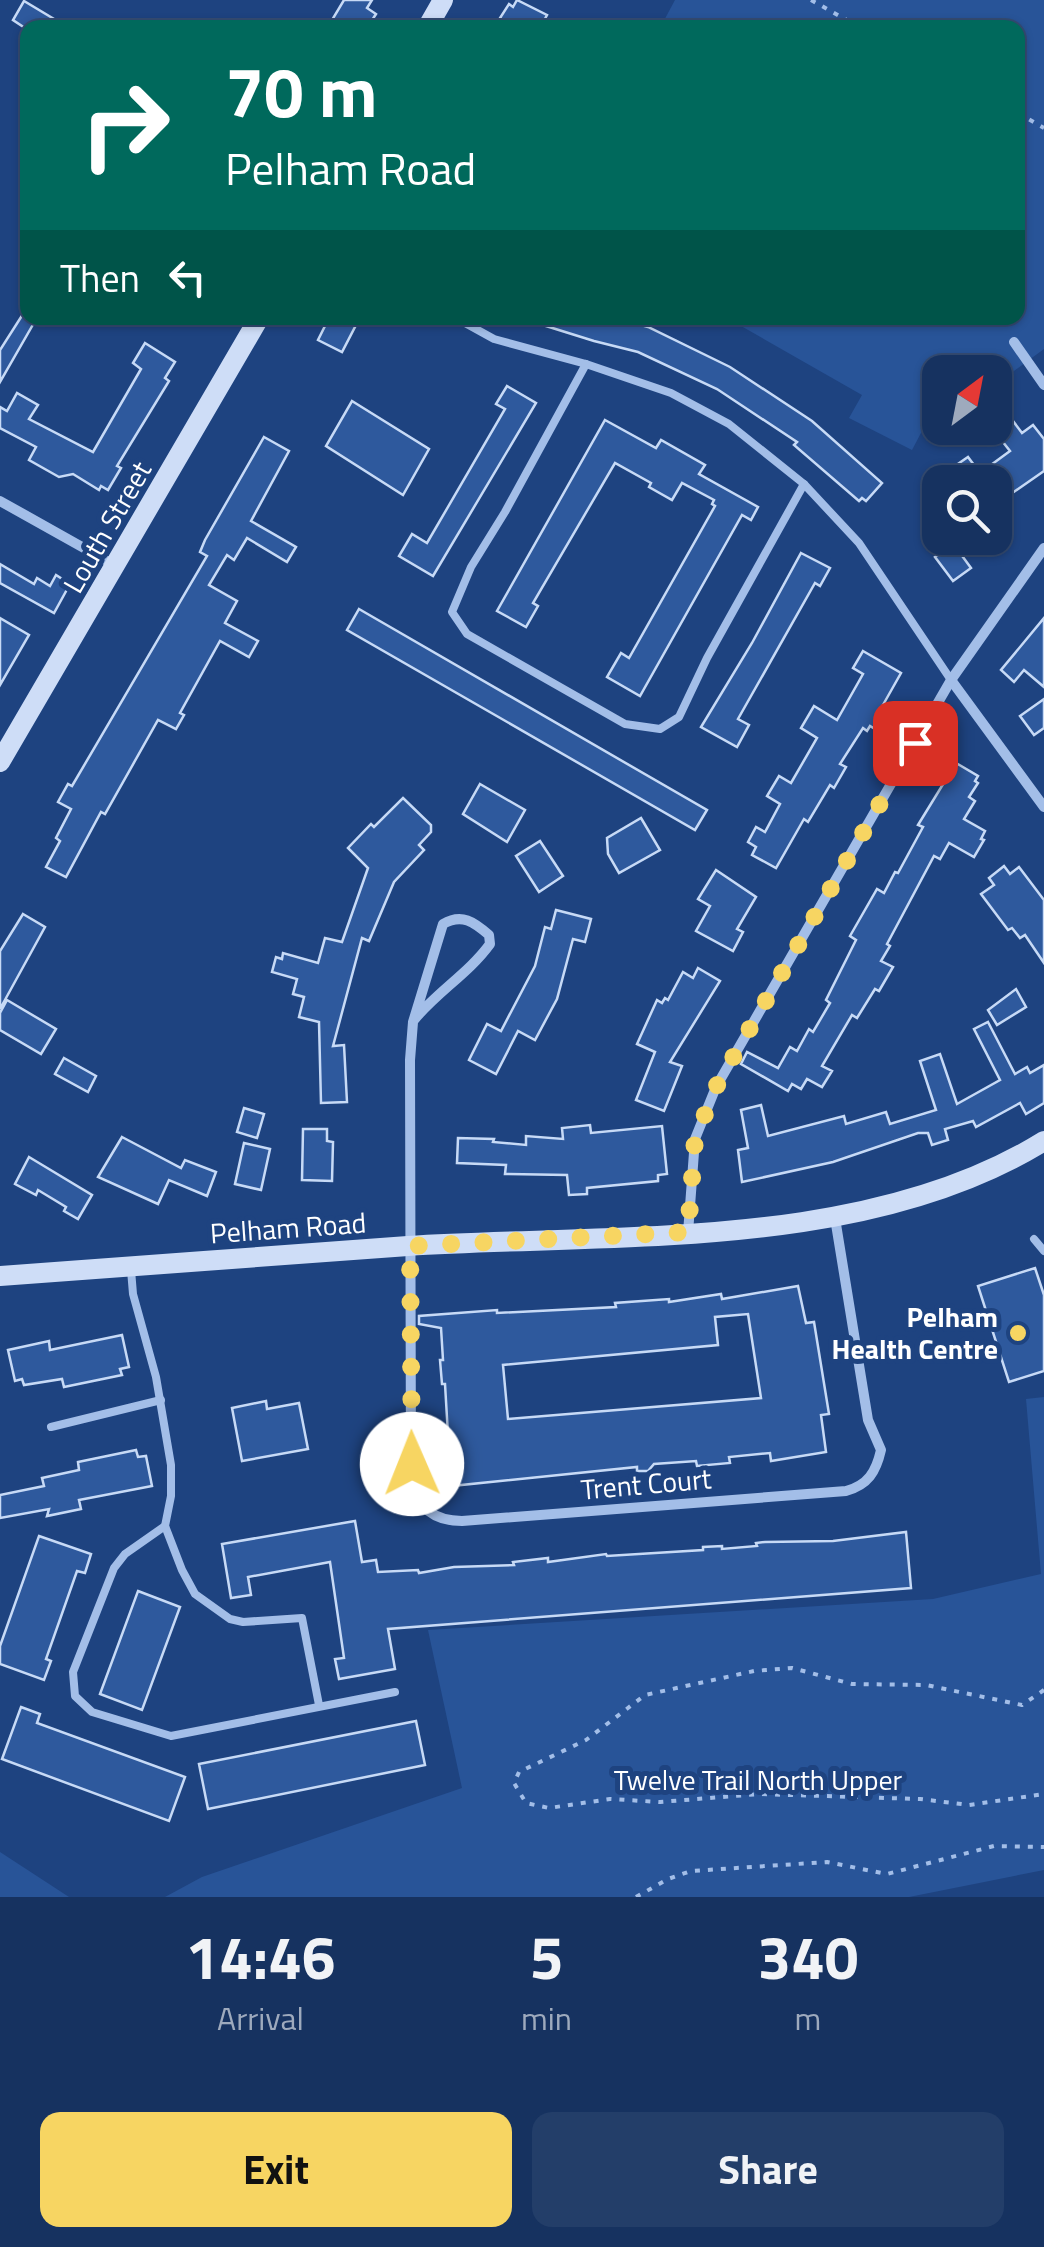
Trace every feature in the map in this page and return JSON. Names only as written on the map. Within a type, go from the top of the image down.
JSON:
[{"type":"main road","name":"Louth Street","points":[[0,762],[255,325]]},
{"type":"main road","name":"Pelham Road","points":[[0,1276],[410,1246],[688,1232],[836,1218],[950,1188],[1044,1141]]},
{"type":"street","points":[[1014,342],[1044,385]]},
{"type":"street","points":[[0,500],[116,566]]},
{"type":"street","points":[[688,1232],[695,1139],[716,1087],[951,680],[1044,548]]},
{"type":"street","points":[[951,680],[1044,807]]},
{"type":"street","name":"Trent Court","points":[[414,1020],[490,944],[490,935],[478,925],[464,918],[452,918],[443,924],[414,1020],[410,1060],[411,1482],[424,1509],[441,1519],[462,1521],[846,1491],[869,1479],[881,1450],[868,1420],[836,1218]]},
{"type":"lane","points":[[469,325],[494,339],[671,393],[728,424],[804,484],[859,542],[951,680]]},
{"type":"lane","points":[[586,364],[505,512],[470,567],[452,612],[468,634],[624,724],[660,729],[679,717],[707,658],[804,484]]},
{"type":"lane","points":[[1034,1239],[1044,1251]]},
{"type":"lane","points":[[131,1267],[133,1294],[161,1400],[172,1480],[165,1526],[192,1589],[212,1608],[243,1622],[302,1618],[319,1705]]},
{"type":"lane","points":[[52,1428],[161,1400]]},
{"type":"lane","points":[[165,1526],[125,1554],[114,1568],[73,1672],[73,1690],[92,1712],[170,1736],[395,1692]]},
{"type":"path","points":[[811,0],[847,20]]},
{"type":"path","name":"Twelve Trail North Upper","points":[[1044,1690],[1022,1705],[926,1685],[852,1684],[792,1668],[754,1671],[645,1695],[586,1740],[520,1772],[514,1783],[526,1803],[550,1808],[610,1798],[660,1802],[759,1794],[920,1799],[969,1805],[1044,1794]]},
{"type":"path","points":[[636,1897],[690,1870],[826,1862],[887,1874],[994,1846],[1044,1847]]},
{"type":"shaded area","points":[[675,0],[1044,0],[1044,349],[1012,373],[1012,355],[922,355],[922,431],[912,450],[849,418],[862,395],[739,325],[1025,325],[1025,20],[664,20]]},
{"type":"shaded area","points":[[1044,1397],[1044,1870],[909,1897],[165,1897],[202,1877],[462,1788],[428,1630],[933,1599],[1041,1574],[1026,1399]]},
{"type":"shaded area","points":[[0,1852],[69,1897],[0,1897]]},
{"type":"building","points":[[344,0],[372,0],[367,8],[376,14],[372,20],[332,20]]},
{"type":"building","points":[[517,0],[547,15],[544,20],[500,18],[509,4],[513,7]]},
{"type":"building","points":[[24,1],[56,20],[20,20],[20,25],[13,20]]},
{"type":"building","points":[[20,319],[20,325],[33,325],[0,382],[0,350]]},
{"type":"building","points":[[326,325],[356,325],[342,352],[318,340]]},
{"type":"building","points":[[543,325],[648,327],[730,367],[812,421],[882,483],[866,501],[859,501],[794,445],[797,442],[717,389],[638,352]]},
{"type":"building","points":[[145,343],[175,362],[165,378],[169,381],[117,466],[121,468],[108,490],[101,486],[99,490],[73,474],[59,477],[29,460],[36,447],[0,428],[0,407],[7,411],[17,393],[38,405],[29,419],[93,452],[141,369],[133,363]]},
{"type":"building","points":[[507,386],[536,403],[433,576],[399,556],[412,534],[427,543],[505,409],[496,404]]},
{"type":"building","points":[[352,401],[429,449],[403,495],[326,446]]},
{"type":"building","points":[[605,420],[656,448],[661,440],[705,465],[699,474],[758,507],[751,520],[742,515],[640,696],[607,677],[621,653],[629,658],[715,506],[714,500],[682,483],[672,500],[615,463],[533,603],[538,606],[526,627],[497,611]]},
{"type":"building","points":[[1012,420],[1022,433],[1033,425],[1044,439],[1044,471],[1012,493],[1012,465],[991,465],[1010,451],[1005,445],[1012,445]]},
{"type":"building","points":[[264,437],[289,451],[251,521],[296,547],[287,562],[247,538],[234,560],[227,555],[209,585],[237,601],[225,623],[258,641],[249,657],[220,641],[180,713],[184,715],[176,729],[158,720],[66,877],[46,867],[71,809],[58,802],[68,784],[72,786],[207,556],[200,552],[205,540]]},
{"type":"building","points":[[968,457],[974,465],[956,465]]},
{"type":"building","points":[[801,553],[830,568],[820,586],[815,583],[738,719],[749,725],[737,747],[701,727]]},
{"type":"building","points":[[961,555],[971,568],[953,581],[935,557]]},
{"type":"building","points":[[0,564],[34,584],[37,578],[50,586],[56,575],[70,584],[54,613],[0,583]]},
{"type":"building","points":[[359,609],[707,810],[695,830],[347,630]]},
{"type":"building","points":[[0,618],[29,635],[0,685]]},
{"type":"building","points":[[1044,618],[1044,687],[1024,670],[1014,682],[1001,670]]},
{"type":"building","points":[[863,651],[901,673],[879,712],[884,714],[875,729],[863,728],[840,764],[846,767],[834,788],[830,785],[808,822],[804,819],[776,868],[752,855],[756,847],[748,842],[756,827],[765,832],[780,804],[767,796],[779,776],[791,783],[817,738],[801,728],[814,706],[837,720],[863,674],[853,668]]},
{"type":"building","points":[[1044,699],[1044,728],[1034,735],[1020,716]]},
{"type":"building","points":[[956,763],[978,776],[969,797],[975,801],[964,819],[985,831],[981,839],[984,840],[974,857],[949,843],[940,859],[934,856],[887,944],[890,946],[881,961],[893,967],[857,1018],[852,1015],[822,1066],[832,1071],[822,1087],[807,1079],[801,1089],[792,1084],[788,1091],[741,1064],[747,1052],[778,1068],[790,1047],[797,1051],[809,1029],[813,1032],[830,1003],[826,1000],[856,940],[850,936],[877,889],[884,893],[895,872],[898,873],[923,827],[918,825]]},
{"type":"building","points":[[480,784],[525,810],[507,842],[463,814]]},
{"type":"building","points":[[403,798],[431,825],[431,832],[419,845],[424,850],[394,882],[369,941],[362,938],[333,1046],[344,1045],[347,1102],[321,1103],[319,1022],[299,1017],[304,997],[293,994],[297,979],[272,972],[276,957],[282,959],[283,953],[318,963],[325,938],[342,942],[368,868],[348,848]]},
{"type":"building","points":[[641,818],[660,850],[619,873],[608,854],[607,838]]},
{"type":"building","points":[[540,841],[563,876],[539,892],[516,856]]},
{"type":"building","points":[[1004,866],[1010,874],[1019,867],[1044,900],[1044,963],[1025,935],[1020,938],[1012,928],[1008,930],[981,894],[994,885],[989,878]]},
{"type":"building","points":[[716,870],[756,897],[737,929],[743,932],[733,951],[696,931],[710,906],[698,899]]},
{"type":"building","points":[[556,910],[591,919],[585,942],[573,939],[557,999],[535,1040],[518,1031],[496,1074],[469,1060],[487,1024],[501,1031],[535,966],[545,927],[551,929]]},
{"type":"building","points":[[23,914],[45,927],[0,1009],[0,951]]},
{"type":"building","points":[[698,968],[720,981],[670,1062],[682,1066],[664,1111],[636,1100],[655,1052],[637,1044],[657,1000],[668,1000],[683,972],[693,978]]},
{"type":"building","points":[[1016,989],[1026,1007],[997,1025],[988,1010]]},
{"type":"building","points":[[7,1000],[56,1029],[41,1054],[0,1030],[0,1013]]},
{"type":"building","points":[[988,1022],[1015,1074],[1027,1067],[1030,1073],[1044,1065],[1044,1103],[1026,1114],[1020,1103],[976,1127],[973,1121],[945,1129],[948,1140],[932,1145],[928,1133],[918,1133],[833,1162],[742,1182],[738,1150],[748,1148],[741,1110],[761,1105],[768,1136],[844,1116],[846,1124],[886,1112],[890,1124],[936,1110],[920,1061],[940,1054],[957,1104],[1000,1080],[974,1029]]},
{"type":"building","points":[[64,1058],[96,1076],[88,1092],[55,1074]]},
{"type":"building","points":[[244,1108],[264,1114],[257,1138],[237,1132]]},
{"type":"building","points":[[590,1125],[591,1133],[662,1126],[667,1174],[658,1175],[658,1181],[587,1188],[587,1194],[569,1195],[567,1175],[505,1174],[506,1165],[457,1163],[458,1138],[526,1145],[526,1136],[563,1139],[562,1128]]},
{"type":"building","points":[[303,1129],[327,1129],[327,1141],[333,1142],[332,1181],[302,1180]]},
{"type":"building","points":[[122,1137],[181,1168],[185,1160],[216,1172],[207,1196],[169,1180],[158,1204],[98,1177]]},
{"type":"building","points":[[244,1143],[270,1149],[261,1190],[235,1184]]},
{"type":"building","points":[[29,1157],[92,1195],[78,1219],[38,1190],[36,1195],[15,1184]]},
{"type":"building","name":"Pelham Health Centre","points":[[1035,1268],[1044,1295],[1044,1371],[1009,1382],[978,1286]]},
{"type":"building","points":[[798,1286],[806,1323],[814,1322],[829,1414],[821,1415],[826,1452],[771,1461],[770,1453],[729,1457],[730,1463],[654,1464],[648,1471],[637,1471],[637,1467],[451,1486],[440,1360],[441,1328],[419,1324],[419,1316],[616,1307],[615,1303],[669,1302],[721,1294],[722,1299]],"holes":[[[748,1314],[761,1398],[508,1419],[503,1365],[718,1345],[715,1317]]]},
{"type":"building","points":[[122,1335],[129,1367],[120,1369],[122,1375],[64,1387],[62,1379],[24,1385],[22,1379],[15,1381],[8,1350],[49,1341],[50,1350]]},
{"type":"building","points":[[266,1401],[267,1409],[299,1403],[308,1449],[242,1461],[232,1408]]},
{"type":"building","points":[[136,1450],[138,1457],[146,1456],[152,1486],[79,1500],[81,1509],[47,1516],[49,1509],[0,1518],[0,1495],[44,1486],[42,1478],[79,1470],[78,1462]]},
{"type":"building","points":[[355,1521],[362,1562],[376,1560],[378,1572],[419,1573],[454,1567],[514,1565],[513,1562],[548,1558],[548,1562],[606,1554],[833,1541],[906,1532],[911,1588],[388,1629],[395,1669],[339,1679],[335,1659],[344,1658],[330,1562],[248,1577],[251,1595],[231,1598],[222,1544]]},
{"type":"building","points":[[39,1536],[91,1554],[85,1573],[77,1571],[46,1659],[51,1661],[44,1680],[0,1664],[0,1646]]},
{"type":"building","points":[[138,1591],[180,1607],[142,1710],[100,1694]]},
{"type":"building","points":[[21,1707],[40,1714],[37,1723],[185,1777],[169,1821],[2,1759]]},
{"type":"building","points":[[416,1721],[425,1765],[208,1809],[199,1764]]},
{"type":"place","name":"Pelham Health Centre","points":[[1018,1333]]},
{"type":"route","points":[[412,1464],[410,1246],[688,1232],[695,1139],[716,1087],[915,743]]}]
